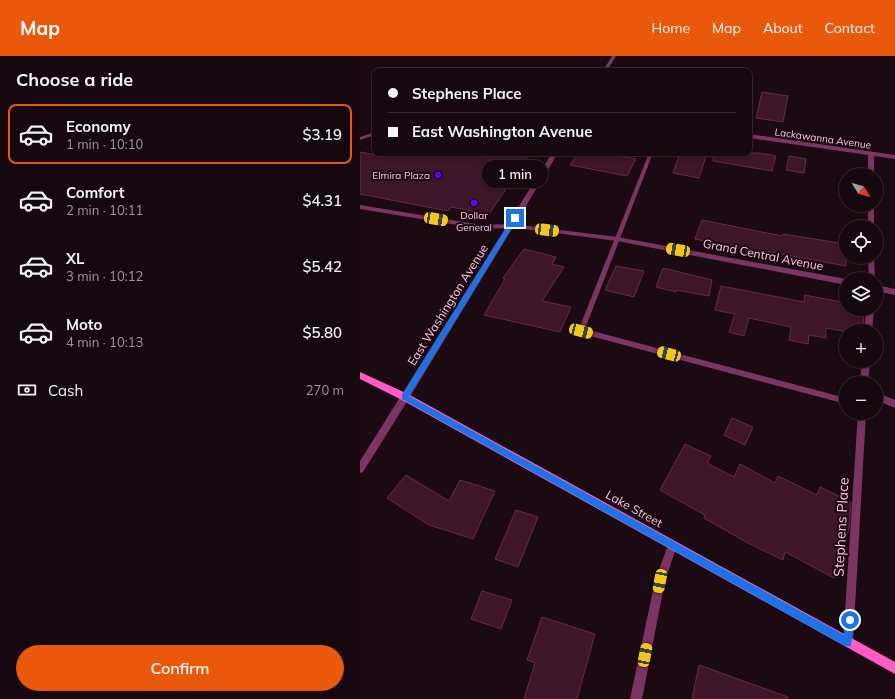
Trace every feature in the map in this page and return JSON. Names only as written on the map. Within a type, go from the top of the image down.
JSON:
[{"type":"main road","name":"Lake Street","points":[[360,375],[405,397],[895,668]]},
{"type":"street","points":[[607,68],[614,56]]},
{"type":"street","name":"Lackawanna Avenue","points":[[752,136],[895,157]]},
{"type":"street","points":[[871,154],[871,168]]},
{"type":"street","name":"East Washington Avenue","points":[[360,469],[553,156]]},
{"type":"street","name":"Grand Central Avenue","points":[[511,226],[617,239],[839,281]]},
{"type":"street","points":[[883,289],[895,292]]},
{"type":"street","points":[[883,399],[895,404]]},
{"type":"street","name":"Stephens Place","points":[[848,642],[862,420]]},
{"type":"street","points":[[636,699],[660,581],[672,544]]},
{"type":"lane","points":[[360,139],[372,134]]},
{"type":"lane","points":[[650,156],[581,331],[839,398]]},
{"type":"lane","points":[[360,207],[482,227],[511,226]]},
{"type":"building","points":[[762,92],[788,96],[783,122],[756,118]]},
{"type":"building","name":"Elmira Plaza","points":[[360,152],[372,154],[372,156],[529,156],[489,214],[451,207],[448,211],[360,194]]},
{"type":"building","points":[[752,153],[760,153],[776,156],[772,171],[713,161],[713,156],[752,156]]},
{"type":"building","points":[[576,156],[619,156],[636,159],[627,176],[570,165]]},
{"type":"building","points":[[679,156],[706,156],[699,178],[673,173]]},
{"type":"building","points":[[789,156],[806,159],[804,173],[786,170]]},
{"type":"building","points":[[702,220],[782,236],[783,234],[839,243],[839,264],[846,264],[846,266],[759,250],[759,252],[695,239]]},
{"type":"building","points":[[524,249],[556,257],[552,264],[564,267],[542,301],[571,307],[560,332],[484,315],[505,279],[503,278]]},
{"type":"building","points":[[616,266],[644,271],[634,297],[605,290]]},
{"type":"building","points":[[663,268],[712,280],[709,296],[676,290],[676,292],[656,287]]},
{"type":"building","points":[[721,286],[804,302],[805,295],[839,302],[839,316],[864,316],[863,324],[839,324],[839,330],[826,328],[826,338],[809,335],[808,344],[789,340],[791,327],[749,318],[744,336],[729,332],[735,314],[715,310]]},
{"type":"building","points":[[732,418],[753,427],[745,445],[724,435]]},
{"type":"building","points":[[685,444],[711,456],[707,463],[734,477],[740,464],[775,483],[778,476],[817,495],[820,487],[851,502],[849,528],[834,578],[785,552],[783,560],[746,542],[704,518],[705,515],[660,490]]},
{"type":"building","points":[[406,475],[449,501],[460,480],[495,491],[473,539],[429,525],[387,498]]},
{"type":"building","points":[[516,510],[538,517],[518,567],[495,559]]},
{"type":"building","points":[[482,591],[512,600],[501,629],[471,619]]},
{"type":"building","points":[[542,617],[595,634],[577,699],[524,699],[535,663],[527,660]]},
{"type":"building","points":[[699,665],[788,697],[788,699],[692,699]]},
{"type":"place","name":"Elmira Plaza","points":[[438,175]]},
{"type":"place","name":"Dollar General","points":[[474,203]]},
{"type":"route","points":[[515,218],[405,397],[848,642],[850,620]]}]
